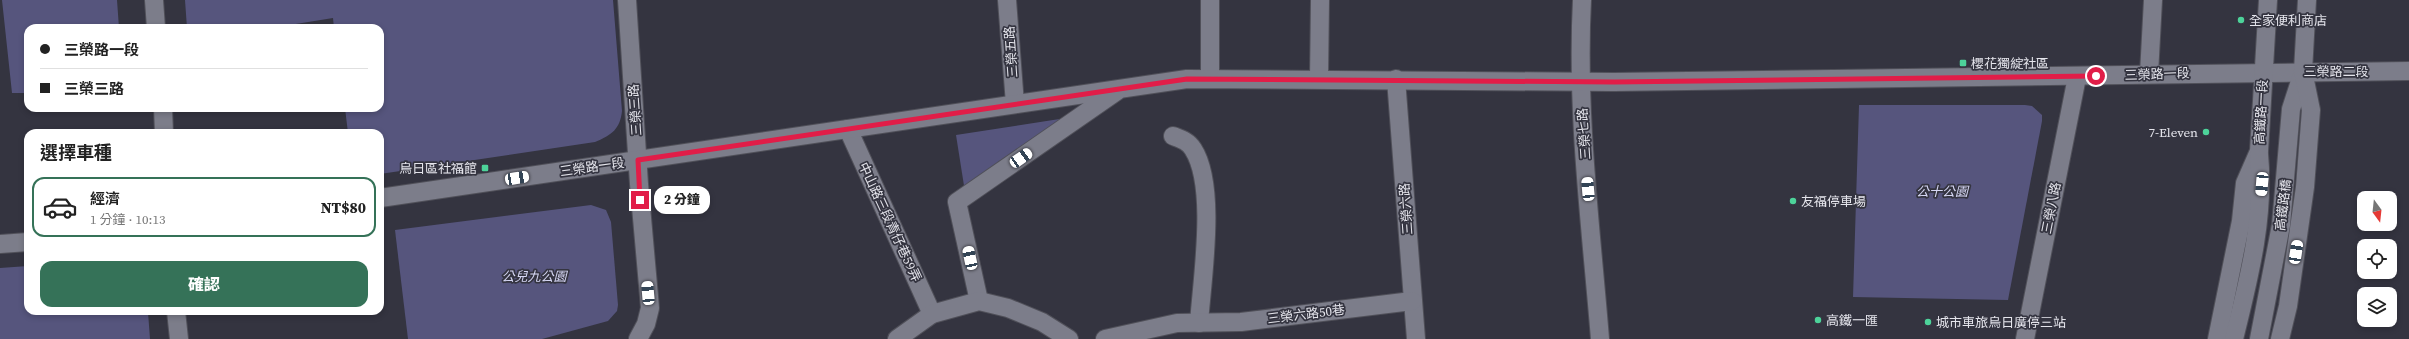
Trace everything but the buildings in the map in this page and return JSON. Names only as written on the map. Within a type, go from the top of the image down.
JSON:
[{"type":"street","points":[[154,0],[156,24]]},
{"type":"street","name":"三榮三路","points":[[627,0],[650,308],[646,324],[638,338]]},
{"type":"street","name":"三榮五路","points":[[1007,0],[1015,104]]},
{"type":"street","points":[[1210,0],[1210,78]]},
{"type":"street","points":[[1318,78],[1320,0]]},
{"type":"street","name":"三榮七路","points":[[1582,0],[1581,81],[1600,339]]},
{"type":"street","points":[[2149,74],[2153,0]]},
{"type":"street","name":"高鐵路一段","points":[[2216,339],[2241,221],[2245,183],[2259,152],[2268,0]]},
{"type":"street","points":[[2280,339],[2288,306],[2305,187],[2311,110],[2303,71],[2307,0]]},
{"type":"street","name":"高鐵路橋","points":[[2259,339],[2281,225],[2291,109],[2303,71]]},
{"type":"street","name":"三榮路二段","points":[[2263,72],[2409,71]]},
{"type":"street","name":"三榮路一段","points":[[384,197],[1120,88],[1210,78],[1581,81],[2077,77],[2263,72]]},
{"type":"street","name":"三榮八路","points":[[2025,339],[2077,77]]},
{"type":"street","name":"三榮六路","points":[[1396,79],[1416,339]]},
{"type":"street","points":[[979,301],[957,202],[1120,88]]},
{"type":"street","points":[[162,112],[164,129]]},
{"type":"street","name":"中山路三段青仔巷59弄","points":[[848,129],[932,314]]},
{"type":"street","points":[[1173,136],[1186,141],[1193,149],[1201,174],[1206,205],[1199,323]]},
{"type":"street","name":"高鐵路橋","points":[[2234,339],[2258,223],[2262,184],[2259,152]]},
{"type":"street","points":[[0,244],[24,242]]},
{"type":"street","points":[[897,339],[932,314],[979,301],[1008,308],[1042,322],[1069,339]]},
{"type":"street","name":"三榮六路50巷","points":[[1105,339],[1177,323],[1241,322],[1412,301]]},
{"type":"street","points":[[176,315],[179,339]]},
{"type":"green space","points":[[2,0],[117,0],[119,24],[24,24],[24,93],[12,93]]},
{"type":"green space","points":[[185,0],[613,0],[622,111],[621,117],[614,131],[595,142],[384,173],[384,129],[348,129],[345,112],[384,112],[384,24],[334,24],[333,18],[296,24],[187,24]]},
{"type":"green space","name":"公十公園","points":[[1859,105],[2025,105],[2032,106],[2042,115],[2008,300],[1853,297]]},
{"type":"green space","points":[[1066,118],[965,192],[956,135]]},
{"type":"green space","name":"公兒九公園","points":[[591,205],[606,210],[611,222],[618,305],[617,311],[608,321],[542,339],[408,339],[395,230]]},
{"type":"green space","points":[[24,266],[24,315],[148,315],[150,339],[0,339],[0,268]]},
{"type":"place","name":"全家便利商店","points":[[2241,20]]},
{"type":"place","name":"櫻花獨綻社區","points":[[1963,63]]},
{"type":"place","name":"7-Eleven","points":[[2206,132]]},
{"type":"place","name":"烏日區社福館","points":[[485,168]]},
{"type":"place","name":"友福停車場","points":[[1793,201]]},
{"type":"place","name":"高鐵一匯","points":[[1818,320]]},
{"type":"place","name":"城市車旅烏日廣停三站","points":[[1928,322]]},
{"type":"route","points":[[640,200],[638,160],[1187,79],[1559,80],[1614,82],[2096,76]]}]
